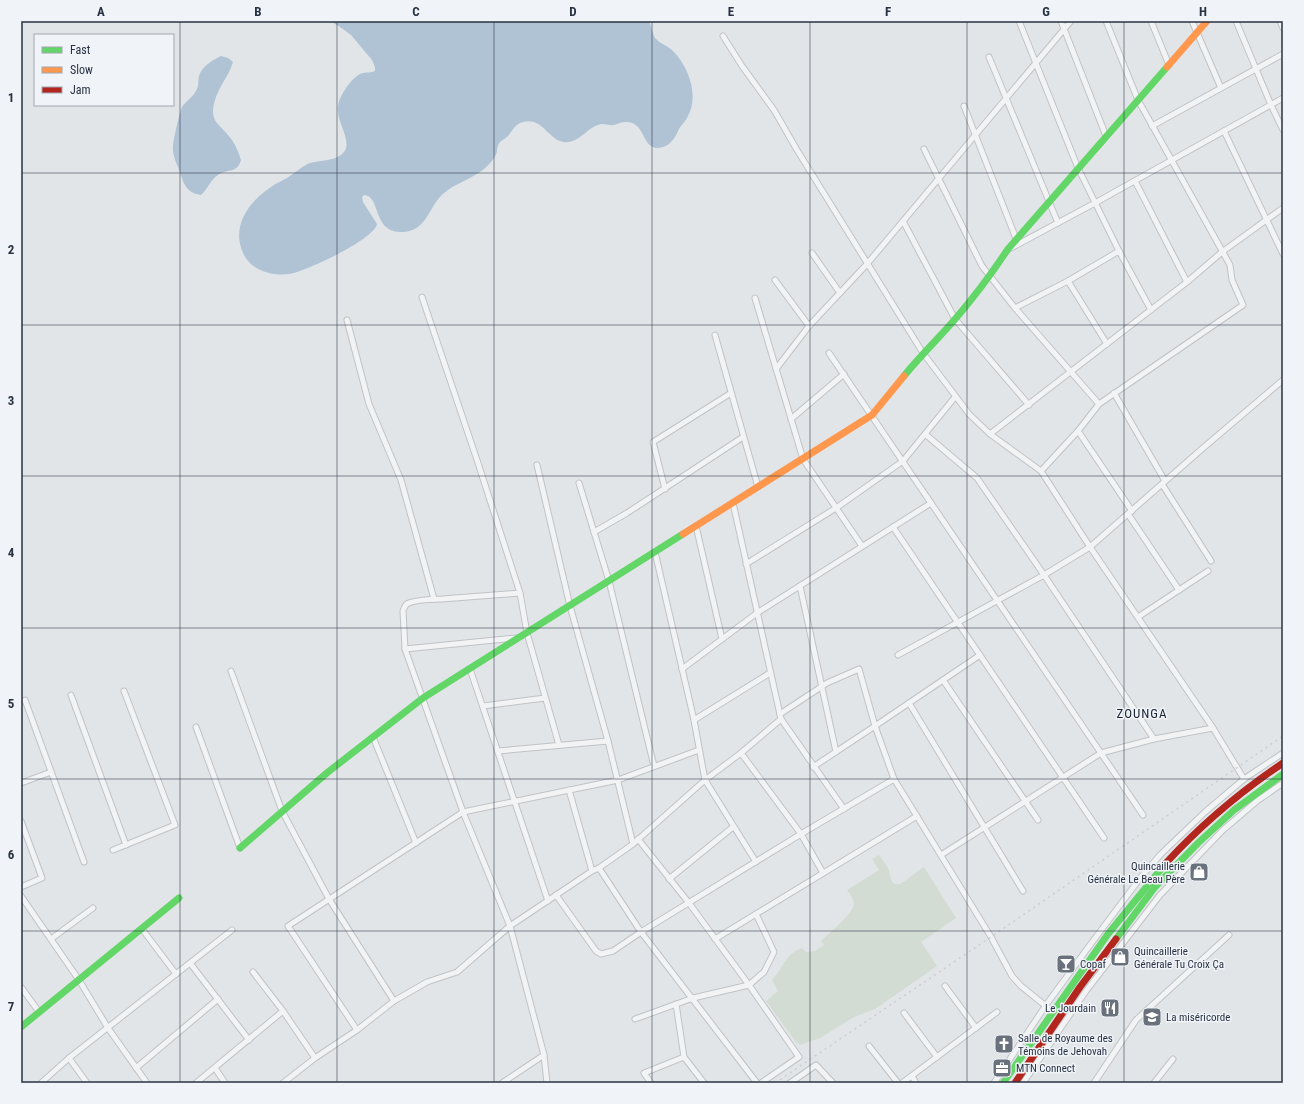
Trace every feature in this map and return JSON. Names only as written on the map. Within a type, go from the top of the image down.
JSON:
[{"type":"main road","points":[[240,848],[328,772],[424,698],[872,415],[923,354],[955,319],[990,276],[1008,249],[1018,242],[1078,168],[1207,21]]},
{"type":"main road","points":[[1003,1083],[1073,981],[1160,868],[1191,836],[1229,802],[1283,762]]},
{"type":"main road","points":[[1014,1083],[1080,987],[1156,887],[1198,843],[1229,814],[1252,795],[1283,774]]},
{"type":"main road","points":[[21,1027],[179,898]]},
{"type":"street","points":[[1019,21],[1078,168],[1119,251],[1151,310]]},
{"type":"street","points":[[1061,21],[1106,136]]},
{"type":"street","points":[[776,369],[809,326],[867,264],[1070,21]]},
{"type":"street","points":[[1041,471],[1078,431],[1098,404],[1243,305],[1232,280],[1230,265],[1138,100],[1106,21]]},
{"type":"street","points":[[1151,21],[1168,65]]},
{"type":"street","points":[[1192,21],[1221,88]]},
{"type":"street","points":[[1236,21],[1283,130]]},
{"type":"street","points":[[1280,21],[1283,28]]},
{"type":"street","points":[[723,36],[742,66],[774,110],[797,150],[923,354],[969,414],[990,434],[1041,471],[1090,547],[1213,728],[1244,779]]},
{"type":"street","points":[[1152,126],[1283,54]]},
{"type":"street","points":[[989,57],[1058,223]]},
{"type":"street","points":[[964,106],[1018,242],[1095,203],[1283,98]]},
{"type":"street","points":[[1224,131],[1283,254]]},
{"type":"street","points":[[924,149],[982,266],[1015,308],[1098,404]]},
{"type":"street","points":[[1135,181],[1187,282]]},
{"type":"street","points":[[990,434],[1187,282],[1222,252],[1283,208]]},
{"type":"street","points":[[903,221],[955,319],[1029,405]]},
{"type":"street","points":[[1015,308],[1119,251]]},
{"type":"street","points":[[812,253],[840,293]]},
{"type":"street","points":[[776,280],[809,326]]},
{"type":"street","points":[[1068,280],[1107,344]]},
{"type":"street","points":[[422,297],[520,593],[527,633],[559,745]]},
{"type":"street","points":[[755,298],[803,459],[862,546]]},
{"type":"street","points":[[347,320],[369,404],[401,480],[434,599]]},
{"type":"street","points":[[715,335],[758,487]]},
{"type":"street","points":[[829,354],[1143,815]]},
{"type":"street","points":[[791,419],[844,374]]},
{"type":"street","points":[[898,655],[1044,575],[1090,547],[1283,380]]},
{"type":"street","points":[[665,489],[653,442],[731,393]]},
{"type":"street","points":[[1114,393],[1164,482],[1211,561]]},
{"type":"street","points":[[746,564],[836,508],[903,462],[955,397]]},
{"type":"street","points":[[1078,431],[1179,590]]},
{"type":"street","points":[[925,434],[977,478],[1154,739]]},
{"type":"street","points":[[594,532],[665,489],[743,437]]},
{"type":"street","points":[[537,465],[570,606],[608,741],[633,844]]},
{"type":"street","points":[[580,483],[609,581],[654,766]]},
{"type":"street","points":[[733,503],[780,717],[813,767],[844,809]]},
{"type":"street","points":[[682,669],[757,613],[931,503]]},
{"type":"street","points":[[696,526],[722,639]]},
{"type":"street","points":[[893,527],[1104,838]]},
{"type":"street","points":[[655,552],[694,720],[705,780],[756,862]]},
{"type":"street","points":[[1138,617],[1208,571]]},
{"type":"street","points":[[800,586],[836,752]]},
{"type":"street","points":[[520,593],[442,600],[434,599],[408,603],[404,607],[403,611],[405,649],[424,698],[463,812],[510,926],[544,1055],[547,1083]]},
{"type":"street","points":[[405,649],[519,638]]},
{"type":"street","points":[[813,767],[980,655]]},
{"type":"street","points":[[470,669],[548,900]]},
{"type":"street","points":[[283,1083],[357,1030],[394,1001],[427,982],[457,972],[510,926],[633,844],[705,780],[741,753],[780,717],[832,680],[859,669],[894,779],[991,938],[1012,976],[1052,1011]]},
{"type":"street","points":[[231,671],[282,811],[329,899],[394,1001]]},
{"type":"street","points":[[694,720],[770,673]]},
{"type":"street","points":[[943,680],[1038,820]]},
{"type":"street","points":[[113,850],[175,825],[124,691]]},
{"type":"street","points":[[71,695],[126,845]]},
{"type":"street","points":[[483,706],[545,698]]},
{"type":"street","points":[[25,700],[84,862]]},
{"type":"street","points":[[909,703],[1023,891]]},
{"type":"street","points":[[196,727],[240,848]]},
{"type":"street","points":[[940,855],[1101,753],[1154,739],[1213,728]]},
{"type":"street","points":[[373,737],[416,843]]},
{"type":"street","points":[[498,751],[608,741]]},
{"type":"street","points":[[357,1030],[288,926],[463,812],[618,780],[700,750]]},
{"type":"street","points":[[741,753],[801,834],[823,873]]},
{"type":"street","points":[[994,1083],[1046,1005],[1136,883],[1161,854],[1205,812],[1244,779],[1283,753]]},
{"type":"street","points":[[21,783],[51,772]]},
{"type":"street","points":[[556,895],[596,951],[601,954],[613,951],[641,932],[801,834],[894,779]]},
{"type":"street","points":[[1026,1082],[1086,991],[1160,895],[1223,830],[1257,801],[1283,783]]},
{"type":"street","points":[[568,790],[592,871]]},
{"type":"street","points":[[715,939],[917,816]]},
{"type":"street","points":[[21,821],[42,878],[21,887]]},
{"type":"street","points":[[669,879],[733,827]]},
{"type":"street","points":[[638,839],[689,903],[799,1057],[768,1081],[761,1083]]},
{"type":"street","points":[[599,868],[641,932],[757,1083]]},
{"type":"street","points":[[21,896],[52,939],[108,1028],[147,1083]]},
{"type":"street","points":[[52,939],[93,908]]},
{"type":"street","points":[[635,1019],[693,998],[749,985],[764,972],[774,952],[756,914]]},
{"type":"street","points":[[142,929],[176,974]]},
{"type":"street","points":[[42,1083],[69,1058],[232,930]]},
{"type":"street","points":[[1094,1083],[1136,1020],[1229,935]]},
{"type":"street","points":[[190,962],[249,1040]]},
{"type":"street","points":[[253,972],[316,1058]]},
{"type":"street","points":[[945,986],[976,1028]]},
{"type":"street","points":[[21,987],[39,1012]]},
{"type":"street","points":[[136,1068],[218,999]]},
{"type":"street","points":[[676,1004],[684,1057],[704,1083]]},
{"type":"street","points":[[196,1083],[283,1011]]},
{"type":"street","points":[[902,1083],[997,1012]]},
{"type":"street","points":[[904,1013],[937,1058]]},
{"type":"street","points":[[868,1046],[898,1083]]},
{"type":"street","points":[[502,1083],[544,1055]]},
{"type":"street","points":[[651,1083],[644,1073],[684,1057]]},
{"type":"street","points":[[69,1058],[87,1083]]},
{"type":"street","points":[[1154,1083],[1173,1059]]},
{"type":"street","points":[[790,1083],[816,1065],[833,1083]]},
{"type":"street","points":[[215,1068],[225,1083]]},
{"type":"street","points":[[912,1076],[916,1083]]},
{"type":"shaded area","points":[[879,855],[888,868],[892,881],[896,884],[900,884],[924,867],[956,918],[921,942],[937,966],[875,1009],[854,1017],[820,1038],[800,1045],[796,1042],[766,1001],[778,991],[772,980],[791,954],[802,948],[806,952],[815,951],[824,945],[821,941],[845,918],[853,908],[854,904],[851,895],[847,890],[879,870],[872,859]]},
{"type":"water","points":[[330,21],[649,21],[655,38],[672,50],[684,66],[691,82],[693,100],[687,118],[672,142],[666,146],[658,148],[649,144],[637,126],[632,123],[623,122],[612,125],[600,124],[574,141],[564,142],[558,140],[536,123],[530,121],[520,123],[500,143],[496,154],[488,166],[443,194],[438,199],[422,224],[416,228],[409,231],[400,232],[391,230],[385,226],[381,220],[373,201],[364,195],[362,197],[363,202],[377,224],[365,238],[338,254],[297,272],[289,274],[270,273],[258,269],[252,265],[244,255],[240,245],[239,235],[240,226],[244,216],[255,200],[263,193],[307,164],[333,159],[344,152],[346,148],[346,138],[339,116],[339,100],[350,82],[355,77],[364,73],[375,71],[372,60],[351,35]]},
{"type":"water","points":[[221,56],[228,58],[233,62],[215,100],[213,114],[214,119],[233,142],[241,160],[235,169],[215,177],[201,195],[189,190],[185,184],[176,163],[173,149],[174,141],[182,107],[196,91],[200,72],[208,64]]},
{"type":"railway","points":[[775,1083],[991,937],[1283,736]]},
{"type":"traffic: fast","points":[[904,376],[963,310],[1008,249],[1167,67]]},
{"type":"traffic: fast","points":[[240,848],[328,772],[423,698],[683,534]]},
{"type":"traffic: fast","points":[[1116,939],[1155,887],[1198,843],[1234,810],[1283,774]]},
{"type":"traffic: fast","points":[[1003,1083],[1108,934],[1166,863]]},
{"type":"traffic: fast","points":[[21,1027],[179,898]]},
{"type":"traffic: slow","points":[[1167,67],[1207,21]]},
{"type":"traffic: slow","points":[[683,534],[872,415],[904,376]]},
{"type":"traffic: jam","points":[[1166,863],[1193,835],[1222,810],[1283,763]]},
{"type":"traffic: jam","points":[[1015,1083],[1080,987],[1116,939]]},
{"type":"place","name":"Quincaillerie Générale Le Beau Père","points":[[1199,872]]},
{"type":"place","name":"Quincaillerie Générale Tu Croix Ça","points":[[1120,957]]},
{"type":"place","name":"Copaf","points":[[1066,964]]},
{"type":"place","name":"Le Jourdain","points":[[1110,1008]]},
{"type":"place","name":"La miséricorde","points":[[1152,1017]]},
{"type":"place","name":"Salle de Royaume des Témoins de Jehovah","points":[[1004,1044]]},
{"type":"place","name":"MTN Connect","points":[[1002,1068]]},
{"type":"district","name":"ZOUNGA","points":[[1142,713]]}]
